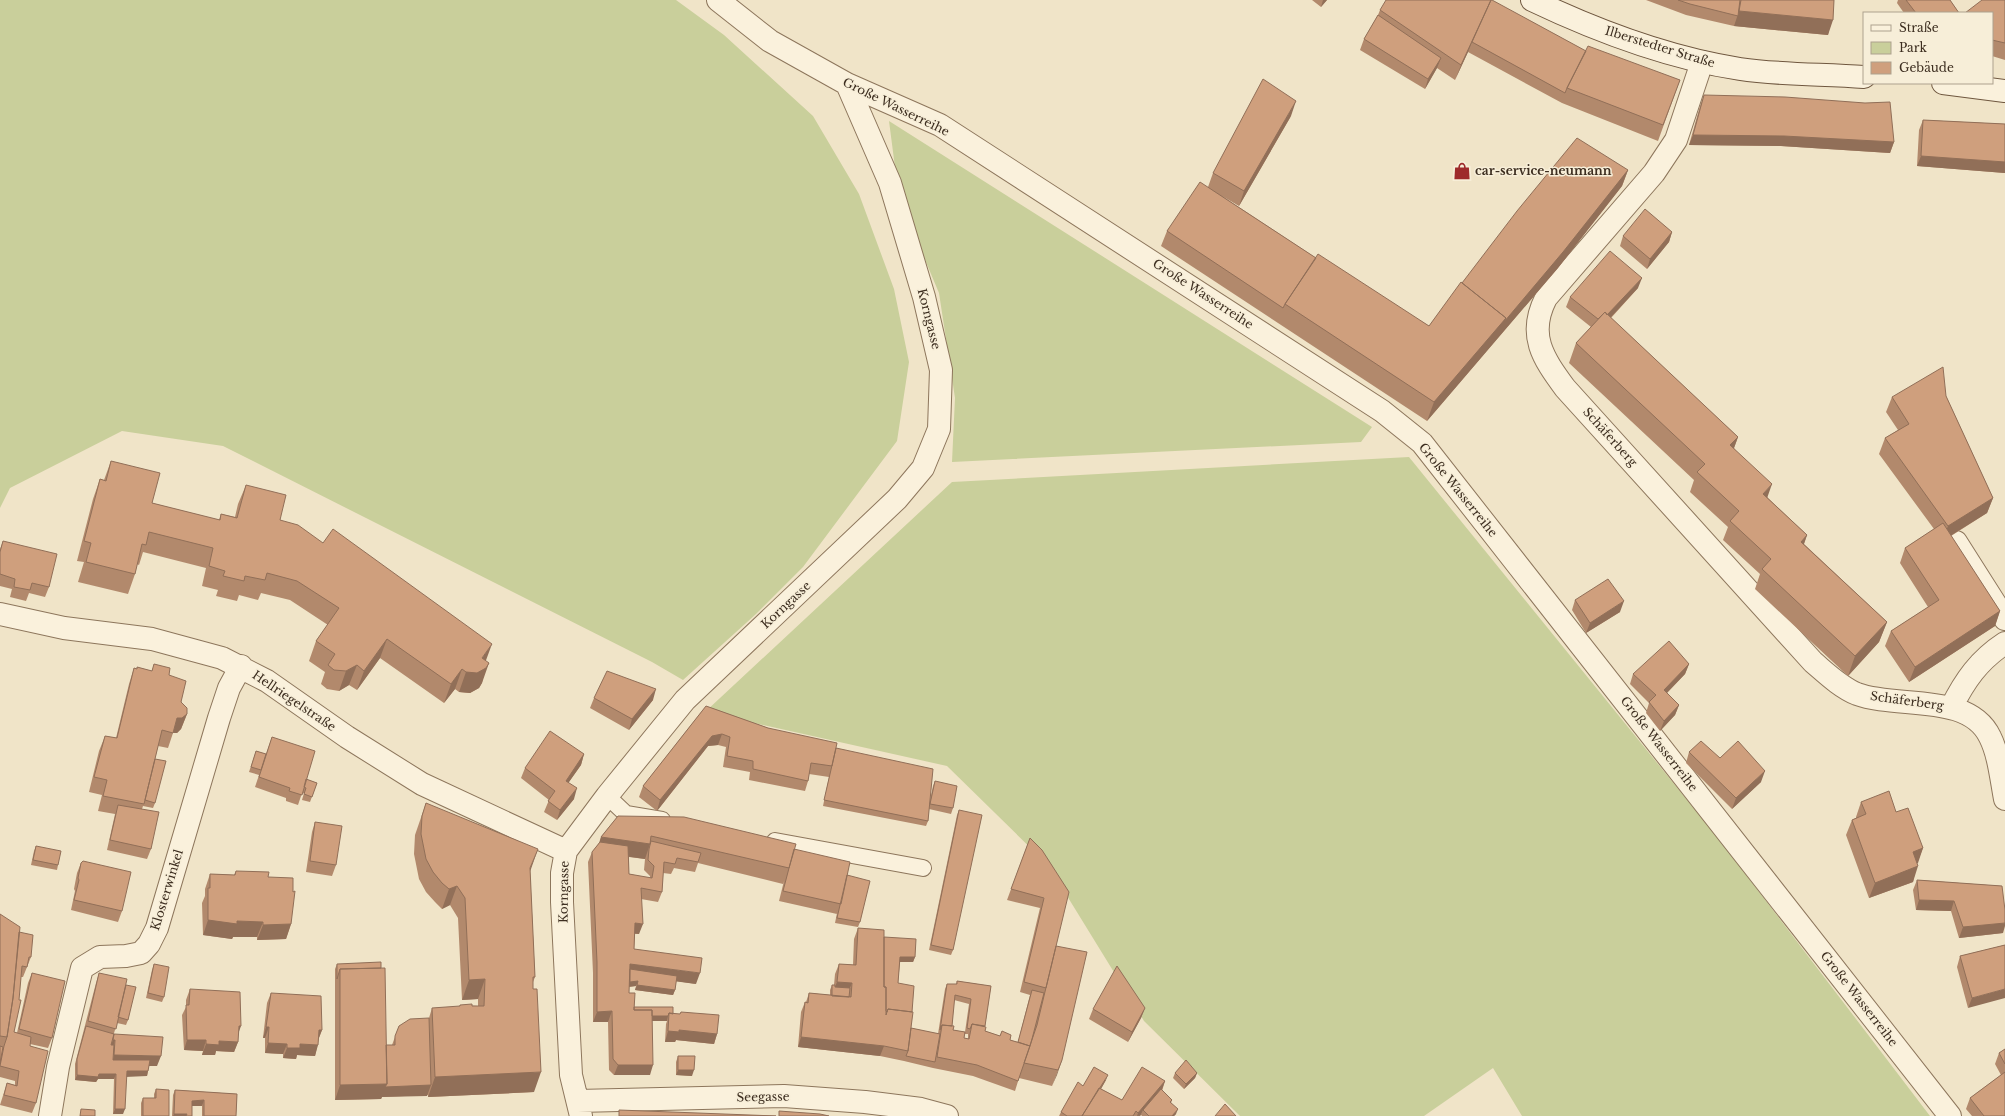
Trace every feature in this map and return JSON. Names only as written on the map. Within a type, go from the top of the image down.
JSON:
[{"type":"street","name":"Große Wasserreihe","points":[[718,0],[770,41],[847,84],[940,125],[1376,406],[1422,443],[1950,1116]]},
{"type":"street","name":"Ilberstedter Straße","points":[[1532,0],[1637,43],[1702,62],[1740,69],[1863,77]]},
{"type":"street","name":"Schäferberg","points":[[1702,62],[1676,140],[1654,173],[1546,298],[1539,311],[1537,328],[1540,347],[1552,370],[1565,388],[1813,662],[1835,681],[1857,694],[1894,702],[1951,708],[1966,712],[1975,718],[1990,736],[1995,749],[2005,799]]},
{"type":"street","name":"Korngasse","points":[[579,1109],[571,1075],[562,902],[562,873],[566,851],[607,796],[685,700],[897,499],[923,468],[939,429],[941,370],[924,297],[890,183],[847,84]]},
{"type":"street","points":[[1950,84],[2005,91]]},
{"type":"street","points":[[1956,542],[2005,619]]},
{"type":"street","name":"Hellriegelstraße","points":[[0,614],[64,628],[152,639],[222,658],[241,666],[267,681],[353,741],[422,784],[566,851]]},
{"type":"street","name":"Schäferberg","points":[[1951,708],[1963,684],[1975,668],[1992,652],[2005,643]]},
{"type":"street","name":"Klosterwinkel","points":[[50,1116],[58,1067],[82,968],[100,957],[126,956],[141,952],[149,944],[157,928],[219,718],[229,688],[241,666]]},
{"type":"street","name":"Seegasse","points":[[579,1109],[784,1096],[865,1102],[921,1109],[947,1116]]},
{"type":"lane","points":[[607,796],[626,814],[680,824]]},
{"type":"lane","points":[[759,838],[923,868]]},
{"type":"green space","points":[[0,0],[676,0],[724,35],[813,116],[859,194],[894,289],[909,362],[897,441],[803,567],[756,614],[683,680],[652,662],[223,446],[122,431],[10,488],[0,508]]},
{"type":"green space","points":[[889,121],[1372,427],[1361,442],[952,462],[955,398],[939,293],[899,198]]},
{"type":"green space","points":[[1409,457],[1718,838],[1930,1116],[1522,1116],[1493,1068],[1424,1116],[1240,1116],[1144,1021],[1048,865],[947,766],[705,712],[952,482]]},
{"type":"building","points":[[1386,0],[1491,0],[1461,65],[1380,10]]},
{"type":"building","points":[[1491,0],[1586,51],[1565,93],[1472,42]]},
{"type":"building","points":[[1678,0],[1740,0],[1738,16],[1690,4]]},
{"type":"building","points":[[1741,0],[1834,0],[1833,20],[1739,11]]},
{"type":"building","points":[[1906,0],[1950,0],[1958,12],[1915,12]]},
{"type":"building","points":[[1982,0],[2005,0],[2005,43],[1993,40],[1993,12],[1966,12]]},
{"type":"building","points":[[1378,15],[1441,58],[1428,79],[1364,39]]},
{"type":"building","points":[[1588,46],[1680,80],[1663,125],[1567,88]]},
{"type":"building","points":[[1263,79],[1296,101],[1244,191],[1213,173]]},
{"type":"building","points":[[1704,95],[1785,97],[1865,103],[1890,102],[1894,142],[1784,136],[1693,135]]},
{"type":"building","points":[[1923,120],[2005,124],[2005,162],[1921,156]]},
{"type":"building","points":[[1577,138],[1628,170],[1563,252],[1504,322],[1506,318],[1462,283],[1517,211]]},
{"type":"building","points":[[1200,182],[1316,258],[1283,308],[1167,231]]},
{"type":"building","points":[[1645,209],[1672,232],[1650,259],[1623,236]]},
{"type":"building","points":[[1610,251],[1642,278],[1607,315],[1605,312],[1598,319],[1570,297]]},
{"type":"building","points":[[1318,254],[1429,326],[1461,282],[1506,318],[1434,402],[1285,304]]},
{"type":"building","points":[[1605,312],[1738,437],[1730,445],[1772,484],[1763,494],[1807,535],[1801,542],[1887,622],[1855,656],[1762,569],[1771,559],[1730,521],[1739,511],[1697,472],[1705,464],[1576,343]]},
{"type":"building","points":[[1943,367],[1946,396],[1993,498],[1948,526],[1885,438],[1909,424],[1892,397]]},
{"type":"building","points":[[111,461],[160,473],[152,503],[220,520],[221,514],[237,518],[246,485],[286,495],[280,520],[298,525],[323,543],[333,529],[492,644],[482,658],[489,663],[486,668],[477,673],[466,672],[462,669],[451,684],[387,639],[364,671],[357,665],[346,671],[334,670],[328,665],[335,654],[316,641],[339,608],[297,581],[267,573],[265,580],[245,576],[244,581],[223,576],[225,571],[209,566],[213,548],[149,532],[146,545],[142,544],[135,574],[86,562],[91,543],[84,541],[100,479],[106,481]]},
{"type":"building","points":[[1943,523],[2000,611],[1915,667],[1891,631],[1939,600],[1905,548]]},
{"type":"building","points":[[3,541],[57,554],[49,587],[32,583],[30,590],[14,587],[15,579],[0,574],[0,552]]},
{"type":"building","points":[[1608,579],[1624,601],[1590,623],[1575,600]]},
{"type":"building","points":[[1669,641],[1689,664],[1664,690],[1679,705],[1664,721],[1649,702],[1656,695],[1633,674]]},
{"type":"building","points":[[154,664],[170,668],[169,675],[186,681],[181,702],[187,708],[187,714],[182,718],[177,718],[173,733],[162,730],[144,804],[103,796],[107,780],[94,777],[105,736],[117,738],[134,668],[137,669],[137,667],[152,671]]},
{"type":"building","points":[[607,671],[656,689],[632,719],[594,698]]},
{"type":"building","points":[[706,706],[768,728],[837,743],[832,766],[811,763],[808,781],[753,769],[753,761],[727,756],[730,737],[722,734],[712,736],[660,800],[643,786]]},
{"type":"building","points":[[550,731],[584,754],[566,781],[577,788],[560,810],[548,801],[555,791],[525,768]]},
{"type":"building","points":[[272,737],[315,751],[302,795],[289,791],[290,788],[259,777]]},
{"type":"building","points":[[1701,741],[1720,758],[1738,741],[1765,771],[1736,798],[1689,752]]},
{"type":"building","points":[[836,748],[933,769],[928,821],[824,800]]},
{"type":"building","points":[[256,751],[266,754],[261,770],[251,767]]},
{"type":"building","points":[[155,759],[166,761],[155,803],[145,800]]},
{"type":"building","points":[[306,779],[317,783],[312,797],[304,794]]},
{"type":"building","points":[[935,781],[957,786],[953,808],[930,804]]},
{"type":"building","points":[[1889,791],[1896,812],[1908,808],[1923,848],[1913,852],[1918,866],[1875,883],[1852,820],[1866,814],[1861,802]]},
{"type":"building","points":[[426,803],[538,849],[530,868],[535,977],[533,977],[533,989],[537,989],[541,1072],[435,1077],[432,1008],[472,1004],[472,1006],[484,1006],[485,979],[469,980],[465,898],[457,886],[449,889],[442,883],[433,872],[426,859],[421,834],[422,816]]},
{"type":"building","points":[[118,805],[159,812],[151,849],[110,840]]},
{"type":"building","points":[[959,810],[982,815],[953,950],[931,945]]},
{"type":"building","points":[[618,816],[684,817],[796,844],[789,868],[651,836],[650,844],[601,837]]},
{"type":"building","points":[[315,822],[342,826],[336,865],[310,861]]},
{"type":"building","points":[[1030,838],[1042,850],[1069,892],[1046,988],[1024,982],[1044,898],[1011,889]]},
{"type":"building","points":[[651,841],[701,853],[698,862],[677,858],[675,864],[664,862],[662,892],[641,888],[643,924],[635,923],[634,949],[702,958],[700,973],[630,964],[629,993],[635,993],[634,1010],[652,1010],[653,1065],[618,1065],[613,1059],[612,1011],[597,1012],[597,962],[592,852],[600,842],[628,846],[629,874],[652,878],[654,866],[648,860]]},
{"type":"building","points":[[36,846],[61,851],[58,865],[33,860]]},
{"type":"building","points":[[794,849],[850,862],[841,904],[783,891]]},
{"type":"building","points":[[83,861],[131,872],[122,911],[74,900],[81,863]]},
{"type":"building","points":[[236,871],[269,872],[268,877],[293,878],[293,892],[295,891],[291,924],[263,925],[263,922],[237,921],[237,924],[208,920],[208,888],[210,888],[210,874],[235,875]]},
{"type":"building","points":[[847,875],[870,881],[860,922],[837,918]]},
{"type":"building","points":[[1917,880],[2002,886],[2005,923],[1963,927],[1954,901],[1919,900]]},
{"type":"building","points":[[0,914],[20,927],[13,998],[7,1037],[0,1036]]},
{"type":"building","points":[[858,928],[884,930],[884,987],[886,987],[886,1015],[888,1009],[913,1012],[908,1051],[884,1046],[801,1037],[805,1002],[808,1003],[809,993],[851,997],[852,983],[837,982],[839,964],[856,965]]},
{"type":"building","points":[[19,932],[33,935],[31,957],[29,957],[27,967],[22,966],[19,1000],[21,1000],[14,1032],[31,1037],[30,1046],[48,1051],[36,1103],[4,1095],[7,1083],[17,1086],[19,1071],[0,1066],[7,1037],[13,998]]},
{"type":"building","points":[[884,937],[916,939],[915,957],[900,957],[898,983],[914,986],[912,1012],[888,1009],[887,1012],[886,1011],[886,987],[884,987]]},
{"type":"building","points":[[2005,945],[2005,989],[1972,998],[1960,956]]},
{"type":"building","points":[[1056,946],[1087,952],[1062,1060],[1058,1070],[1024,1063],[1037,1025]]},
{"type":"building","points":[[381,962],[381,968],[340,969],[337,979],[337,964]]},
{"type":"building","points":[[154,964],[169,967],[164,997],[148,993]]},
{"type":"building","points":[[1117,966],[1145,1008],[1132,1032],[1093,1009]]},
{"type":"building","points":[[385,968],[387,1084],[340,1085],[340,969]]},
{"type":"building","points":[[630,969],[677,976],[675,990],[637,985],[638,981],[630,982]]},
{"type":"building","points":[[32,973],[65,981],[52,1038],[19,1029]]},
{"type":"building","points":[[99,973],[127,979],[116,1029],[88,1021]]},
{"type":"building","points":[[957,981],[991,986],[985,1026],[972,1024],[970,1029],[967,1028],[971,999],[955,995],[952,1026],[942,1025],[940,1030],[947,984],[957,984]]},
{"type":"building","points":[[126,985],[136,987],[128,1020],[118,1017]]},
{"type":"building","points":[[832,985],[835,985],[835,987],[850,988],[849,997],[832,996]]},
{"type":"building","points":[[190,989],[240,992],[241,1026],[239,1026],[238,1042],[219,1041],[219,1045],[206,1044],[206,1040],[187,1040],[186,1005],[189,1005]]},
{"type":"building","points":[[1032,990],[1044,993],[1030,1046],[1018,1042]]},
{"type":"building","points":[[271,993],[321,996],[322,1030],[319,1030],[318,1045],[300,1044],[300,1048],[287,1048],[287,1044],[268,1043],[269,1027],[266,1027]]},
{"type":"building","points":[[634,1007],[673,1007],[673,1014],[669,1013],[668,1016],[652,1016],[652,1010],[634,1010]]},
{"type":"building","points":[[681,1012],[719,1015],[717,1034],[679,1030],[679,1032],[668,1031],[669,1013],[680,1014]]},
{"type":"building","points":[[429,1018],[431,1085],[385,1087],[387,1084],[386,1045],[395,1045],[395,1036],[399,1026],[410,1019]]},
{"type":"building","points":[[972,1024],[986,1027],[985,1031],[1000,1036],[1002,1031],[1011,1035],[1010,1040],[1030,1046],[1018,1081],[977,1065],[937,1057],[942,1025],[954,1026],[953,1030],[965,1032],[964,1038],[969,1039]]},
{"type":"building","points":[[86,1026],[114,1034],[111,1045],[114,1045],[113,1060],[150,1060],[148,1071],[127,1071],[125,1109],[115,1109],[116,1074],[99,1074],[98,1077],[77,1075],[77,1059]]},
{"type":"building","points":[[911,1028],[940,1034],[935,1062],[906,1056]]},
{"type":"building","points":[[114,1034],[163,1037],[161,1056],[114,1055]]},
{"type":"building","points":[[0,1046],[3,1047],[0,1063]]},
{"type":"building","points":[[2005,1049],[2005,1064],[1999,1053]]},
{"type":"building","points":[[678,1056],[695,1056],[694,1070],[678,1070]]},
{"type":"building","points":[[1186,1060],[1197,1073],[1186,1084],[1175,1073]]},
{"type":"building","points":[[1094,1067],[1108,1075],[1082,1116],[1067,1116],[1061,1112],[1078,1082],[1083,1086]]},
{"type":"building","points":[[1142,1067],[1165,1081],[1138,1113],[1136,1111],[1133,1116],[1082,1116],[1099,1088],[1122,1100]]},
{"type":"building","points":[[2005,1072],[2005,1116],[1984,1116],[1970,1098]]},
{"type":"building","points":[[156,1089],[169,1090],[169,1116],[143,1116],[143,1098],[156,1098]]},
{"type":"building","points":[[1161,1089],[1172,1100],[1170,1102],[1178,1109],[1172,1116],[1149,1116],[1143,1110]]},
{"type":"building","points":[[175,1090],[237,1094],[236,1116],[204,1116],[204,1100],[192,1101],[192,1116],[186,1116],[187,1114],[174,1114]]},
{"type":"building","points":[[1225,1104],[1236,1116],[1215,1116]]},
{"type":"building","points":[[81,1109],[95,1110],[95,1116],[80,1116]]},
{"type":"building","points":[[619,1110],[776,1116],[619,1116]]},
{"type":"building","points":[[779,1111],[820,1114],[829,1116],[779,1116]]},
{"type":"place","name":"car-service-neumann","points":[[1462,171]]}]
